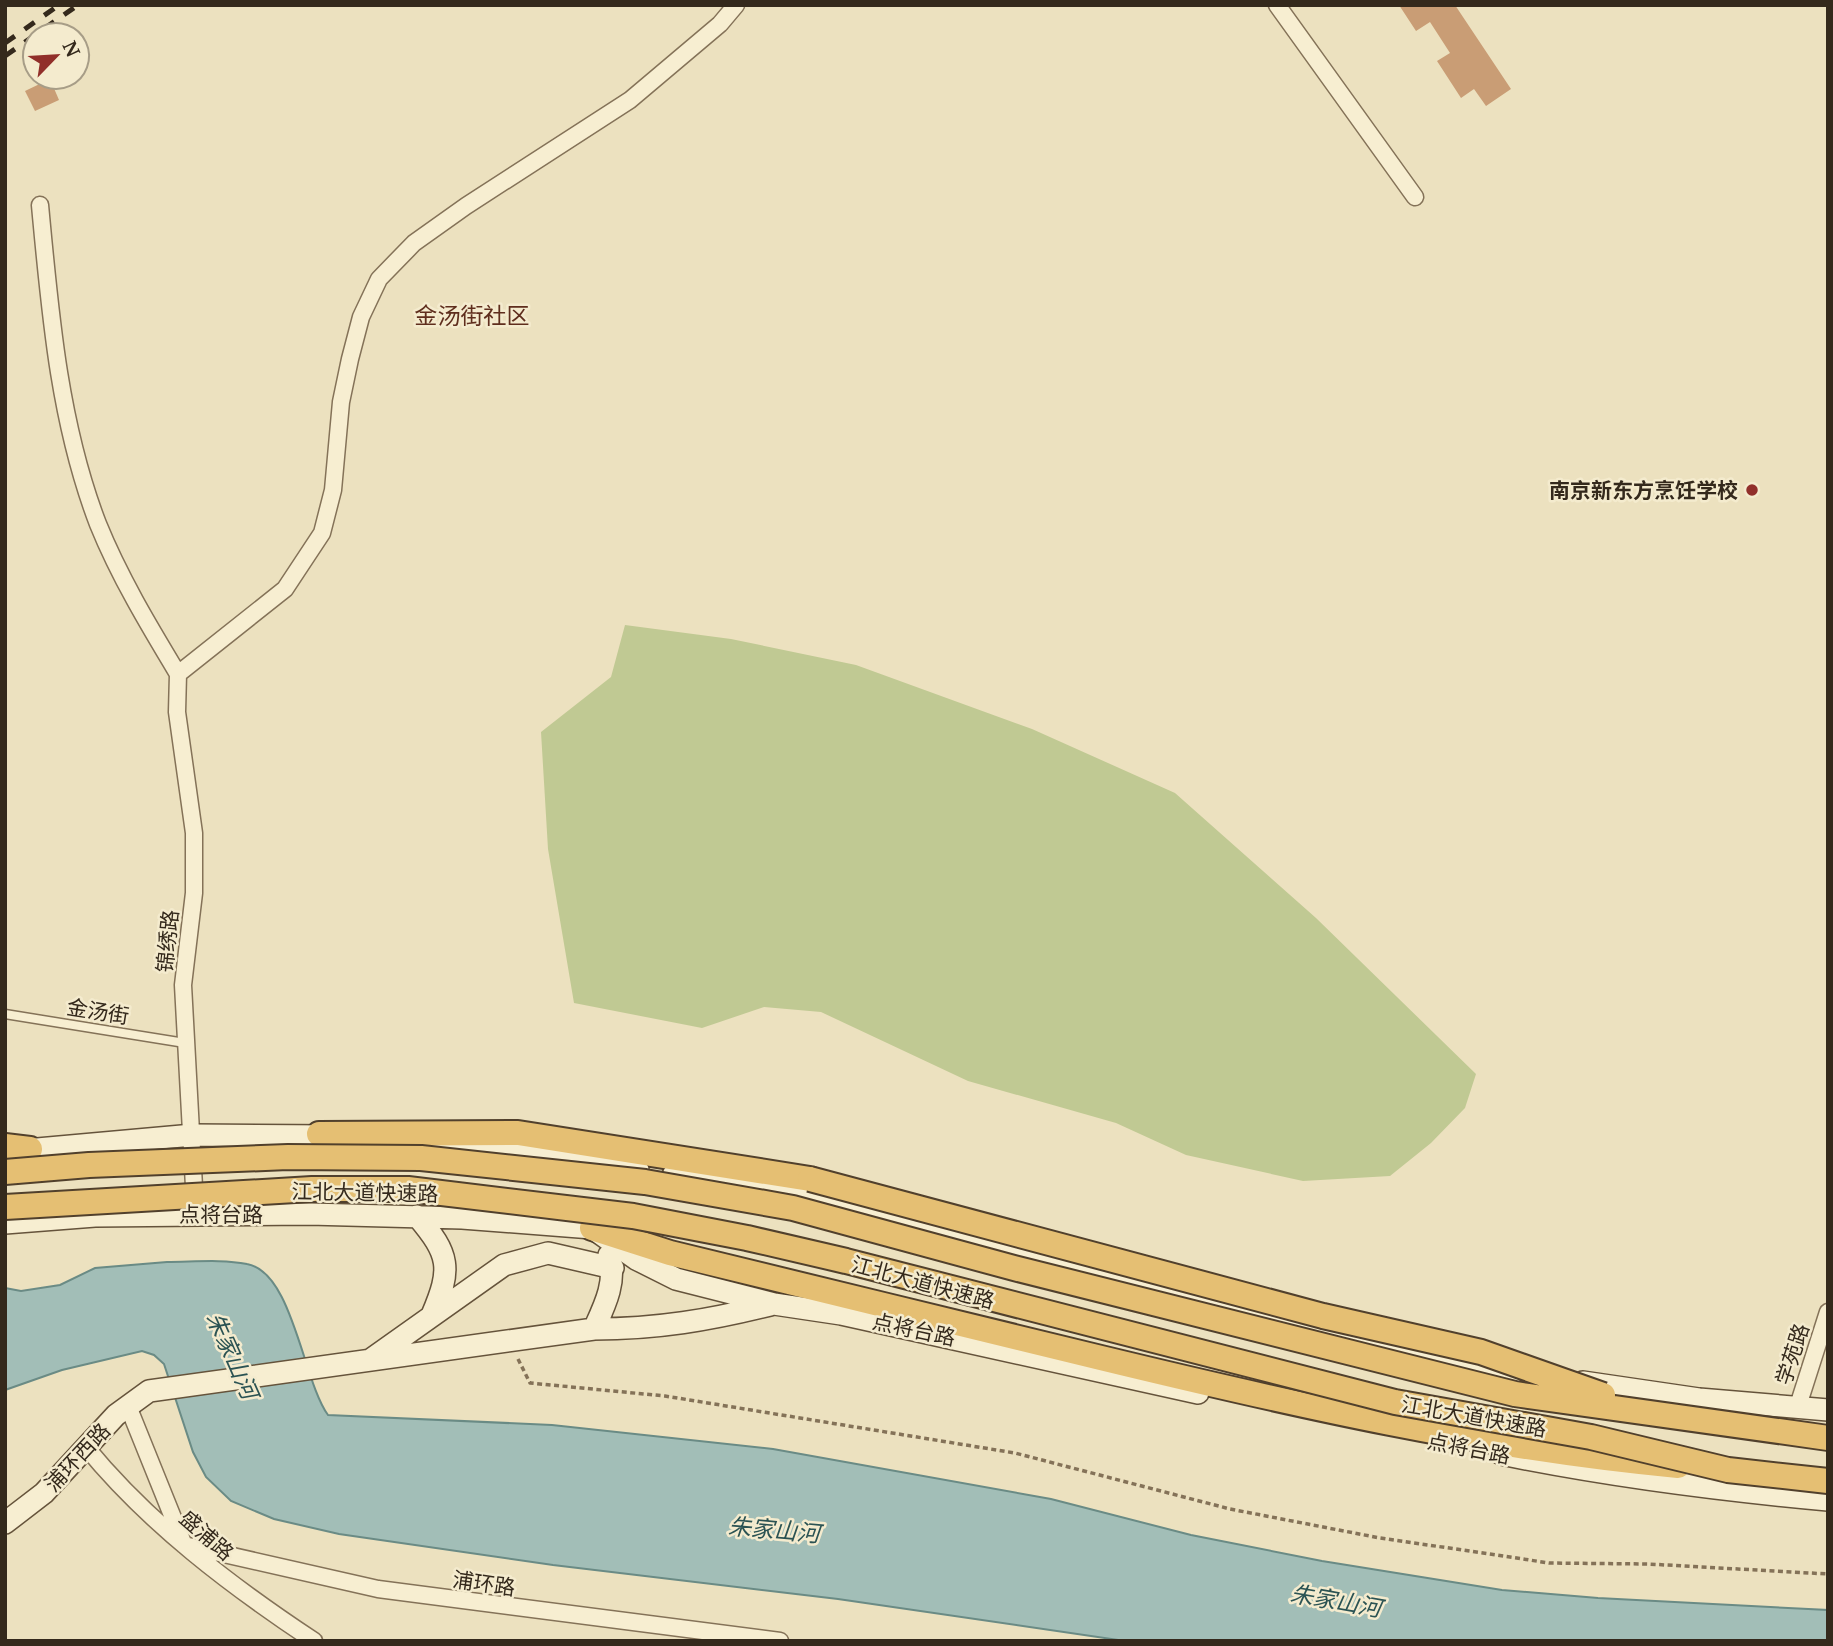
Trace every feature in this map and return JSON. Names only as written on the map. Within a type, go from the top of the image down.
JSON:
[{"type":"highway","points":[[319,1134],[518,1132],[810,1179],[1322,1316],[1481,1352],[1650,1412]]},
{"type":"highway","points":[[5,1146],[30,1149]]},
{"type":"highway","name":"江北大道快速路","points":[[5,1172],[89,1165],[288,1157],[421,1158],[645,1182],[793,1208],[1014,1268],[1515,1394],[1828,1438]]},
{"type":"highway","name":"江北大道快速路","points":[[5,1207],[299,1190],[408,1189],[633,1216],[846,1261],[1395,1402],[1591,1437],[1728,1470],[1828,1481]]},
{"type":"highway","points":[[592,1228],[670,1253],[1207,1383],[1398,1424],[1596,1458],[1728,1470]]},
{"type":"main road","points":[[5,1152],[192,1135],[319,1134],[528,1154],[776,1191],[1448,1364],[1797,1409],[1828,1410]]},
{"type":"main road","name":"点将台路","points":[[5,1223],[195,1213],[416,1216],[592,1228],[636,1259],[676,1279],[774,1304],[841,1314],[1167,1387],[1594,1473],[1712,1489],[1828,1500]]},
{"type":"main road","points":[[416,1216],[436,1239],[447,1259],[444,1287],[431,1317]]},
{"type":"main road","points":[[592,1228],[606,1246],[613,1268],[608,1298],[594,1329]]},
{"type":"main road","points":[[366,1364],[504,1265],[548,1253],[613,1268]]},
{"type":"main road","points":[[366,1364],[594,1329],[650,1329],[706,1321],[774,1304]]},
{"type":"main road","name":"浦环西路","points":[[5,1523],[44,1493],[128,1406],[149,1391],[366,1364]]},
{"type":"street","points":[[40,205],[51,316],[65,411],[98,524],[146,621],[178,674],[285,589],[322,533],[333,490],[341,402],[361,317],[379,279],[414,243],[466,205],[630,100],[720,24],[736,5]]},
{"type":"street","points":[[1278,5],[1415,197]]},
{"type":"street","name":"锦绣路","points":[[178,674],[177,712],[194,833],[194,893],[183,985],[195,1213]]},
{"type":"street","name":"学苑路","points":[[1797,1409],[1828,1312]]},
{"type":"street","points":[[128,1406],[184,1545]]},
{"type":"street","name":"盛浦路","points":[[86,1447],[108,1474],[184,1545],[269,1611],[314,1641]]},
{"type":"street","name":"浦环路","points":[[184,1545],[378,1589],[780,1641]]},
{"type":"lane","name":"金汤街","points":[[5,1014],[185,1043]]},
{"type":"path","points":[[511,1343],[530,1382],[665,1396],[1016,1453],[1230,1509],[1380,1538],[1549,1563],[1648,1564],[1828,1574]]},
{"type":"green space","points":[[625,625],[731,639],[856,665],[1032,729],[1175,793],[1316,918],[1476,1074],[1465,1108],[1431,1143],[1390,1176],[1303,1181],[1186,1155],[1116,1123],[968,1081],[821,1012],[764,1007],[702,1028],[574,1003],[548,849],[541,732],[611,677]]},
{"type":"water","name":"朱家山河","points":[[167,1262],[237,1262],[263,1271],[276,1286],[286,1306],[319,1399],[328,1415],[552,1425],[773,1449],[1051,1499],[1191,1535],[1322,1561],[1502,1590],[1598,1598],[1828,1610],[1828,1641],[1125,1641],[838,1599],[553,1565],[339,1534],[274,1519],[231,1501],[206,1477],[193,1452],[164,1364],[154,1355],[142,1351],[62,1370],[5,1390],[5,1288],[21,1291],[60,1285],[95,1268]]},
{"type":"building","points":[[1399,5],[1455,5],[1511,89],[1486,106],[1474,89],[1461,98],[1437,61],[1450,53],[1430,22],[1416,31]]},
{"type":"building","points":[[25,91],[55,91],[59,100],[35,111]]},
{"type":"railway","points":[[5,43],[59,5]]},
{"type":"railway","points":[[5,56],[78,5]]},
{"type":"place","name":"南京新东方烹饪学校","points":[[1752,490]]},
{"type":"district","name":"金汤街社区","points":[[472,315]]}]
